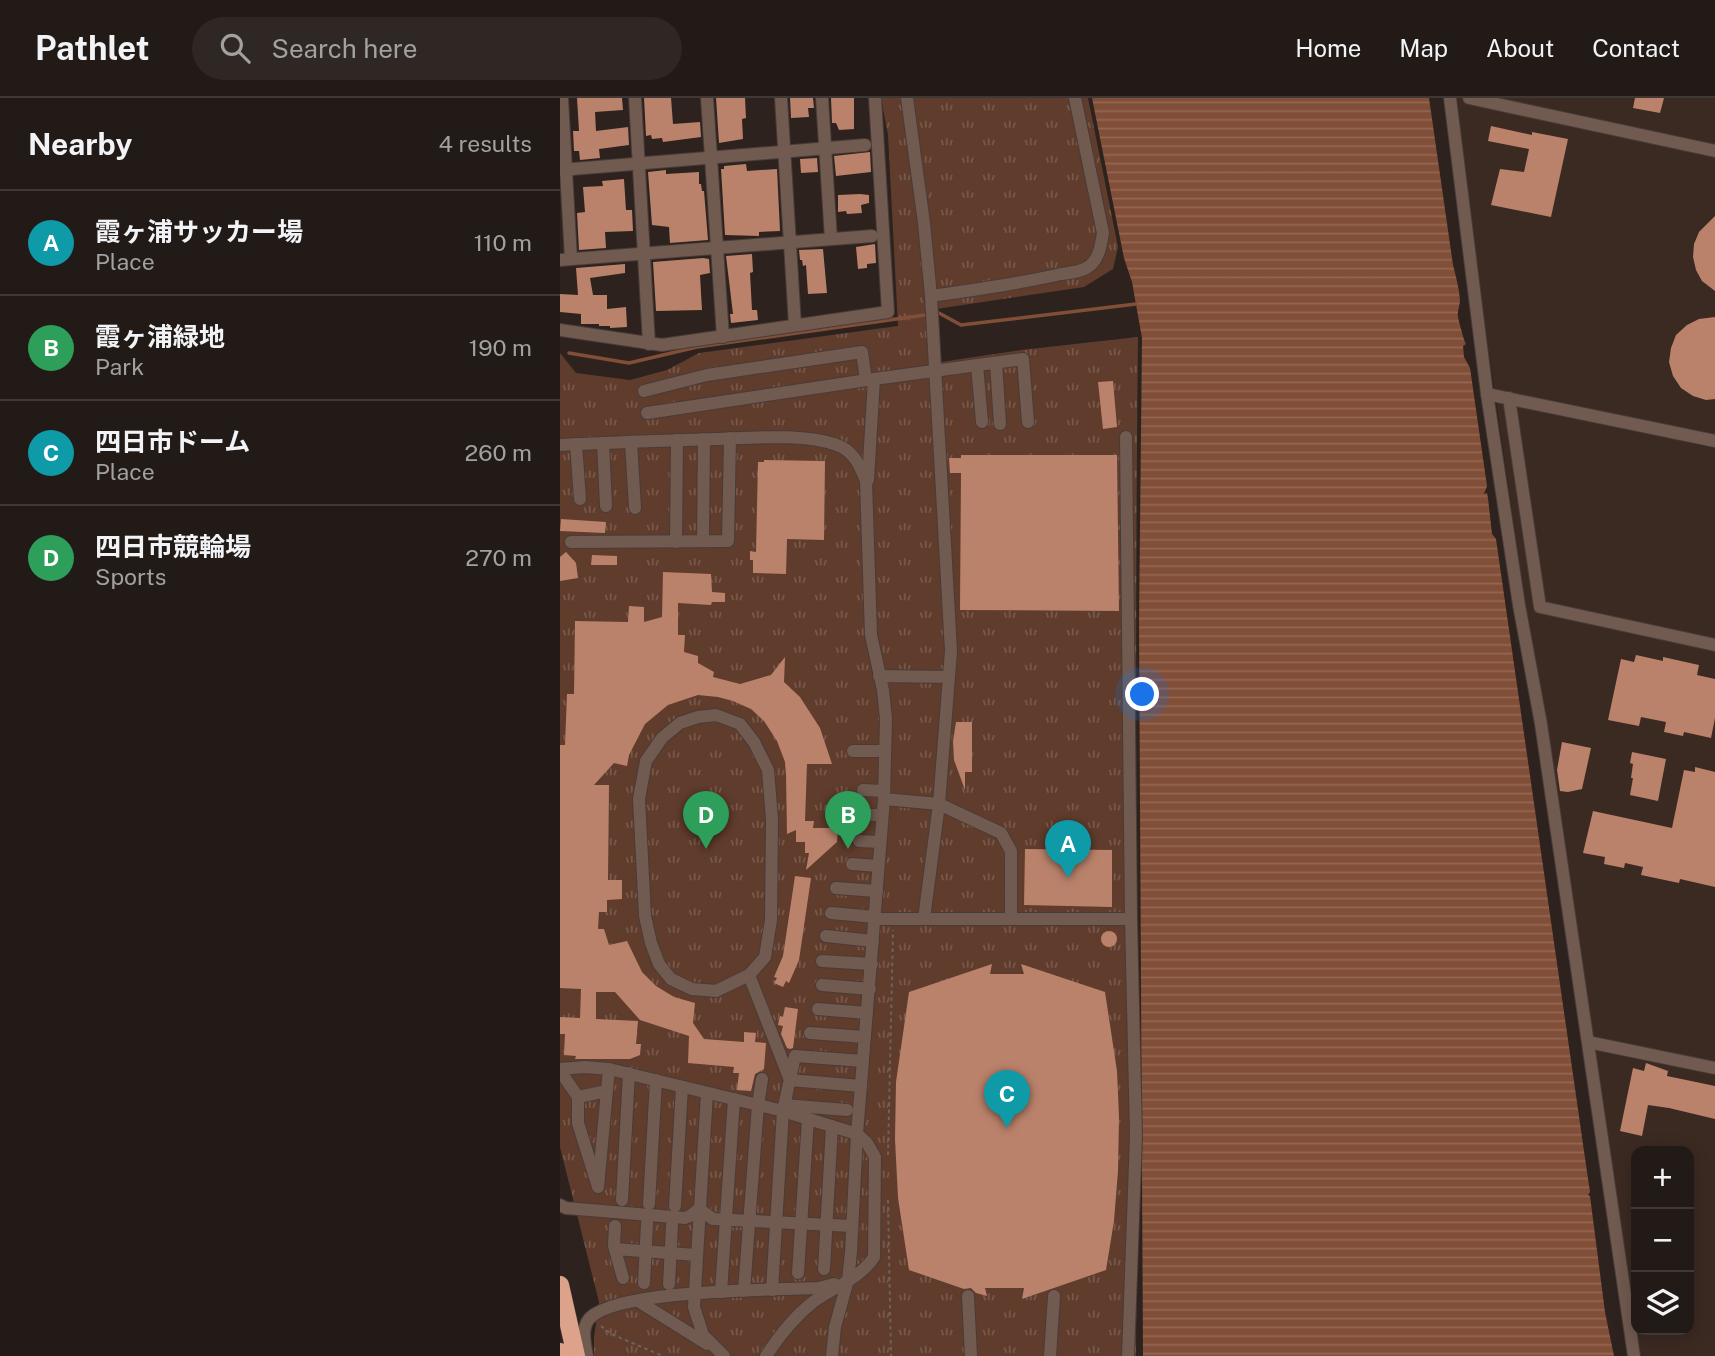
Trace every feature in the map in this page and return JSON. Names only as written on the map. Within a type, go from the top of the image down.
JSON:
[{"type":"highway","points":[[560,1285],[576,1356]]},
{"type":"street","points":[[562,98],[566,259],[872,236]]},
{"type":"street","points":[[635,98],[649,344]]},
{"type":"street","points":[[707,98],[723,337]]},
{"type":"street","points":[[780,98],[796,326]]},
{"type":"street","points":[[822,98],[831,239]]},
{"type":"street","points":[[560,330],[662,345],[888,312],[875,98]]},
{"type":"street","points":[[907,98],[924,223],[931,303],[951,651],[939,804],[924,919]]},
{"type":"street","points":[[931,303],[1059,275],[1088,267],[1094,260],[1100,251],[1103,233],[1074,98]]},
{"type":"street","points":[[1450,98],[1487,394],[1519,605],[1541,724],[1634,1356]]},
{"type":"street","points":[[1469,98],[1715,151]]},
{"type":"street","points":[[563,170],[865,145]]},
{"type":"street","points":[[644,391],[707,375],[862,352],[870,380],[867,491],[871,635],[886,719],[884,795],[857,1134],[851,1252],[832,1356]]},
{"type":"street","points":[[647,413],[934,368],[1023,359],[1028,422]]},
{"type":"street","points":[[996,363],[1000,424]]},
{"type":"street","points":[[977,365],[982,422]]},
{"type":"street","points":[[1487,394],[1715,441]]},
{"type":"street","points":[[1508,398],[1540,607],[1715,645]]},
{"type":"street","points":[[1126,437],[1130,919],[1136,1136],[1128,1356]]},
{"type":"street","points":[[560,445],[730,438],[809,440],[839,445],[859,463],[867,491]]},
{"type":"street","points":[[571,542],[728,541],[730,438]]},
{"type":"street","points":[[703,541],[704,439]]},
{"type":"street","points":[[676,542],[677,440]]},
{"type":"street","points":[[631,442],[635,508]]},
{"type":"street","points":[[603,443],[606,506]]},
{"type":"street","points":[[576,444],[580,499]]},
{"type":"street","points":[[879,676],[949,677]]},
{"type":"street","points":[[716,715],[740,724],[754,742],[768,770],[772,820],[771,920],[765,957],[749,975],[716,991],[692,989],[671,979],[659,964],[645,916],[639,799],[646,761],[662,738],[680,723],[698,717],[716,715]]},
{"type":"street","points":[[853,751],[885,751]]},
{"type":"street","points":[[863,790],[939,804],[1001,833],[1011,851],[1011,919]]},
{"type":"street","points":[[862,815],[882,816]]},
{"type":"street","points":[[859,841],[880,842]]},
{"type":"street","points":[[852,864],[878,866]]},
{"type":"street","points":[[836,888],[877,891]]},
{"type":"street","points":[[831,913],[875,918],[924,919],[1130,919]]},
{"type":"street","points":[[826,936],[873,941]]},
{"type":"street","points":[[822,961],[872,964]]},
{"type":"street","points":[[749,975],[790,1080]]},
{"type":"street","points":[[822,985],[870,989]]},
{"type":"street","points":[[818,1009],[867,1013]]},
{"type":"street","points":[[810,1033],[865,1037]]},
{"type":"street","points":[[1588,1042],[1715,1068]]},
{"type":"street","points":[[772,1290],[783,1108],[795,1056],[863,1061]]},
{"type":"street","points":[[609,1069],[598,1187],[578,1123],[578,1097],[560,1070],[585,1067],[609,1069],[758,1105],[847,1110]]},
{"type":"street","points":[[622,1200],[629,1073]]},
{"type":"street","points":[[744,1291],[762,1079]]},
{"type":"street","points":[[649,1203],[656,1080]]},
{"type":"street","points":[[790,1080],[861,1086]]},
{"type":"street","points":[[675,1206],[682,1087]]},
{"type":"street","points":[[578,1097],[607,1091]]},
{"type":"street","points":[[707,1093],[694,1294],[699,1327],[720,1353]]},
{"type":"street","points":[[721,1292],[734,1100]]},
{"type":"street","points":[[766,1356],[800,1314],[815,1301],[865,1269],[874,1257],[875,1157],[867,1143],[857,1134],[783,1108]]},
{"type":"street","points":[[797,1273],[808,1119]]},
{"type":"street","points":[[824,1269],[832,1126]]},
{"type":"street","points":[[560,1205],[570,1209],[685,1218],[699,1209]]},
{"type":"street","points":[[699,1209],[708,1217],[725,1219],[852,1226]]},
{"type":"street","points":[[644,1283],[647,1223]]},
{"type":"street","points":[[669,1284],[672,1225]]},
{"type":"street","points":[[615,1226],[615,1249],[623,1278]]},
{"type":"street","points":[[615,1249],[696,1255]]},
{"type":"street","points":[[587,1356],[584,1329],[593,1315],[610,1307],[694,1294],[819,1288],[848,1280]]},
{"type":"street","points":[[968,1296],[971,1356]]},
{"type":"street","points":[[1050,1356],[1054,1296]]},
{"type":"street","points":[[638,1301],[720,1353]]},
{"type":"path","points":[[888,1163],[893,930]]},
{"type":"path","points":[[888,1201],[891,1356]]},
{"type":"path","points":[[593,1315],[611,1334],[663,1356]]},
{"type":"shaded area","points":[[1092,98],[1429,98],[1453,265],[1460,296],[1458,317],[1466,344],[1463,346],[1464,357],[1470,368],[1487,486],[1484,494],[1487,493],[1492,534],[1496,539],[1590,1192],[1588,1195],[1614,1356],[1143,1356],[1139,622],[1142,338]]},
{"type":"shaded area","points":[[1452,98],[1715,98],[1715,1356],[1640,1356],[1637,1335],[1694,1335],[1694,1146],[1631,1146],[1631,1294],[1567,857],[1527,613]]},
{"type":"green space","points":[[881,98],[1088,98],[1118,247],[1113,269],[1084,287],[936,309],[941,362],[1138,337],[1136,1356],[594,1356],[599,1302],[560,1147],[560,353],[576,373],[630,380],[667,370],[699,353],[898,326],[888,135]]},
{"type":"building","points":[[577,98],[622,98],[623,110],[595,112],[596,131],[628,127],[629,145],[599,149],[600,158],[580,160],[579,151],[574,151],[573,131],[579,131]]},
{"type":"building","points":[[644,98],[671,98],[673,124],[700,122],[701,137],[663,142],[662,138],[652,139],[651,135],[646,136]]},
{"type":"building","points":[[716,98],[745,98],[743,139],[719,143]]},
{"type":"building","points":[[790,98],[813,98],[814,108],[808,108],[809,117],[791,118]]},
{"type":"building","points":[[831,98],[854,98],[854,129],[839,130],[836,123],[832,123]]},
{"type":"building","points":[[1635,98],[1664,98],[1660,113],[1633,108]]},
{"type":"building","points":[[1491,126],[1568,139],[1551,217],[1491,205],[1500,169],[1524,172],[1529,149],[1488,141]]},
{"type":"building","points":[[870,152],[871,172],[836,176],[834,156]]},
{"type":"building","points":[[817,158],[818,172],[801,173],[800,159]]},
{"type":"building","points":[[746,164],[747,171],[777,169],[780,231],[759,232],[759,236],[725,235],[721,169],[724,169],[724,166]]},
{"type":"building","points":[[666,170],[666,174],[699,172],[699,184],[704,191],[708,240],[670,243],[669,227],[652,225],[648,172]]},
{"type":"building","points":[[624,179],[626,210],[632,210],[633,231],[605,232],[606,248],[579,250],[577,213],[585,212],[583,187],[603,186],[602,181]]},
{"type":"building","points":[[838,195],[869,195],[869,203],[861,205],[862,213],[838,212]]},
{"type":"building","points":[[1715,216],[1715,291],[1702,281],[1693,257],[1699,232]]},
{"type":"building","points":[[875,244],[876,263],[858,269],[856,247]]},
{"type":"building","points":[[823,249],[827,293],[808,294],[806,265],[803,266],[800,260],[799,250]]},
{"type":"building","points":[[752,254],[752,310],[757,310],[758,320],[731,323],[730,314],[733,314],[726,256]]},
{"type":"building","points":[[709,259],[710,273],[700,275],[702,310],[656,311],[653,262]]},
{"type":"building","points":[[625,264],[625,273],[590,278],[593,295],[607,295],[607,309],[626,307],[627,327],[610,328],[599,324],[581,324],[581,314],[560,312],[560,294],[578,295],[576,268]]},
{"type":"building","points":[[1715,317],[1715,399],[1706,400],[1681,388],[1673,376],[1669,362],[1676,335],[1699,319]]},
{"type":"building","points":[[1113,381],[1117,427],[1103,429],[1098,382]]},
{"type":"building","points":[[961,455],[1117,455],[1119,611],[960,610],[961,473],[950,473],[949,458],[961,458]]},
{"type":"building","points":[[825,461],[824,540],[787,539],[786,574],[753,573],[753,560],[750,560],[750,551],[756,552],[758,462]]},
{"type":"building","points":[[561,519],[606,522],[605,533],[560,531]]},
{"type":"building","points":[[566,552],[576,563],[578,578],[560,581],[560,557]]},
{"type":"building","points":[[592,555],[617,556],[617,565],[591,565]]},
{"type":"building","points":[[663,572],[711,574],[712,592],[725,593],[725,602],[712,602],[711,605],[678,603],[678,635],[685,635],[684,652],[698,656],[698,663],[714,672],[713,677],[740,684],[771,675],[785,657],[784,682],[800,697],[820,728],[832,764],[807,764],[805,821],[814,821],[813,828],[838,828],[837,842],[806,870],[809,853],[805,853],[805,842],[796,842],[796,830],[787,834],[785,762],[777,741],[764,721],[751,709],[733,701],[698,695],[668,705],[645,724],[629,755],[627,766],[614,763],[594,785],[609,785],[608,880],[622,880],[622,899],[607,900],[607,912],[599,912],[598,929],[604,929],[609,945],[627,941],[642,972],[656,986],[674,997],[695,1003],[693,1023],[704,1039],[744,1042],[744,1032],[756,1033],[755,1042],[766,1043],[764,1069],[755,1074],[751,1091],[737,1090],[739,1073],[733,1073],[734,1067],[688,1063],[689,1036],[640,1020],[615,992],[596,992],[596,1019],[638,1021],[636,1044],[641,1044],[640,1055],[630,1059],[575,1059],[576,1056],[564,1055],[565,1034],[560,1034],[560,1017],[580,1018],[581,989],[560,988],[560,745],[565,745],[567,694],[574,694],[575,621],[628,622],[629,606],[644,607],[644,622],[662,617]]},
{"type":"building","points":[[1636,655],[1663,661],[1663,657],[1699,665],[1697,675],[1715,679],[1715,718],[1711,738],[1684,732],[1683,736],[1664,732],[1666,722],[1641,717],[1639,726],[1608,720],[1621,659],[1634,662]]},
{"type":"building","points":[[956,722],[972,722],[972,772],[965,772],[965,790],[954,760]]},
{"type":"building","points":[[1562,742],[1591,748],[1582,789],[1560,791],[1557,770]]},
{"type":"building","points":[[1632,752],[1666,759],[1658,801],[1630,795],[1633,778],[1633,764],[1630,763]]},
{"type":"building","points":[[1695,767],[1715,772],[1715,887],[1680,879],[1679,883],[1641,875],[1643,867],[1625,863],[1624,868],[1604,864],[1605,857],[1583,853],[1593,811],[1672,828],[1684,770],[1695,772]]},
{"type":"building","points":[[1025,849],[1112,850],[1112,907],[1024,905]]},
{"type":"building","points":[[795,876],[811,878],[799,960],[789,983],[786,981],[783,987],[774,983],[777,978],[774,977],[783,956]]},
{"type":"building","points":[[1109,931],[1117,939],[1109,947],[1101,939]]},
{"type":"building","points":[[992,964],[990,974],[1024,974],[1021,964],[1105,992],[1117,1071],[1118,1171],[1106,1270],[1022,1299],[1024,1288],[985,1288],[987,1296],[976,1293],[971,1288],[964,1289],[909,1270],[898,1198],[896,1082],[909,992]]},
{"type":"building","points":[[785,1007],[798,1009],[793,1048],[790,1049],[781,1034],[783,1026],[778,1025]]},
{"type":"building","points":[[1646,1063],[1668,1071],[1667,1076],[1715,1086],[1715,1119],[1648,1105],[1642,1136],[1620,1131],[1633,1068],[1644,1071]]},
{"type":"waterway","points":[[569,353],[629,363],[697,347],[939,313],[961,325],[1136,304]]},
{"type":"place","name":"四日市競輪場","points":[[706,849]]},
{"type":"place","name":"霞ヶ浦緑地","points":[[848,849]]},
{"type":"place","name":"霞ヶ浦サッカー場","points":[[1068,878]]},
{"type":"place","name":"四日市ドーム","points":[[1007,1128]]}]
